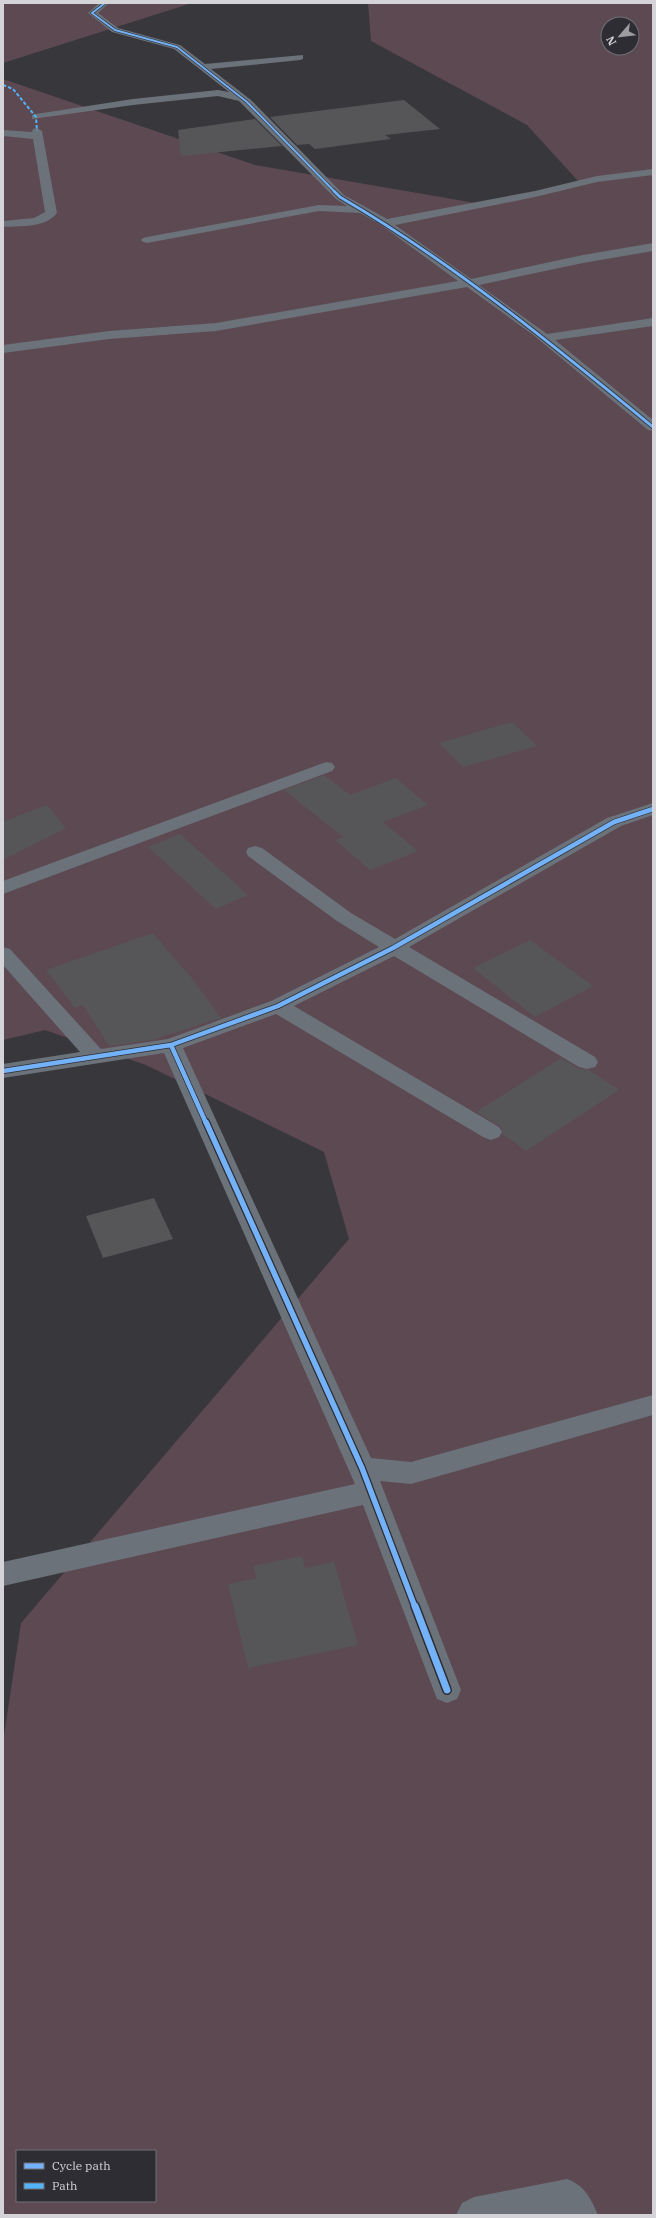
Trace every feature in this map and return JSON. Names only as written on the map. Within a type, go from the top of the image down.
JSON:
[{"type":"street","points":[[105,3],[92,13],[115,30],[177,47],[243,99],[340,197],[385,223],[546,338],[653,427]]},
{"type":"street","points":[[203,67],[300,57]]},
{"type":"street","points":[[36,117],[133,102],[218,93],[243,99]]},
{"type":"street","points":[[3,133],[37,133],[51,213],[46,218],[3,224]]},
{"type":"street","points":[[385,223],[535,194],[597,179],[653,172]]},
{"type":"street","points":[[147,240],[319,208],[362,210]]},
{"type":"street","points":[[3,349],[109,335],[216,327],[469,283],[583,259],[653,247]]},
{"type":"street","points":[[546,338],[653,322]]},
{"type":"street","points":[[639,416],[653,413]]},
{"type":"street","points":[[3,888],[326,767]]},
{"type":"street","points":[[3,1071],[171,1045],[278,1006],[394,948],[614,822],[653,810]]},
{"type":"street","points":[[255,852],[344,916],[394,948],[587,1062]]},
{"type":"street","points":[[3,953],[95,1056]]},
{"type":"street","points":[[278,1006],[491,1132]]},
{"type":"street","points":[[171,1045],[366,1480],[447,1690]]},
{"type":"street","points":[[3,1574],[366,1480],[412,1474],[653,1405]]},
{"type":"street","points":[[474,2215],[567,2196],[580,2215]]},
{"type":"shaded area","points":[[3,3],[192,3],[3,63]]},
{"type":"shaded area","points":[[368,3],[653,3],[653,2215],[3,2215],[3,1742],[21,1623],[349,1239],[324,1152],[146,1065],[45,1030],[3,1040],[3,79],[255,165],[481,204],[579,182],[527,125],[371,41]]},
{"type":"building","points":[[404,100],[440,129],[385,135],[391,139],[315,149],[309,144],[297,145],[270,117]]},
{"type":"building","points":[[255,119],[282,146],[181,156],[178,130]]},
{"type":"building","points":[[512,722],[537,746],[463,767],[439,743]]},
{"type":"building","points":[[324,775],[350,795],[396,778],[428,805],[383,822],[418,851],[370,870],[335,840],[343,837],[284,790]]},
{"type":"building","points":[[47,805],[66,828],[3,860],[3,822]]},
{"type":"building","points":[[180,834],[248,895],[216,909],[148,847]]},
{"type":"building","points":[[153,933],[188,973],[221,1018],[152,1040],[109,1046],[83,1005],[75,1008],[46,970]]},
{"type":"building","points":[[530,940],[593,986],[535,1017],[473,968]]},
{"type":"building","points":[[561,1058],[578,1068],[589,1070],[619,1090],[526,1151],[503,1134],[500,1126],[476,1112]]},
{"type":"building","points":[[154,1198],[173,1239],[103,1258],[86,1216]]},
{"type":"building","points":[[302,1556],[305,1568],[334,1562],[358,1645],[248,1668],[228,1584],[257,1578],[253,1566]]},
{"type":"marked path","points":[[3,85],[13,89],[36,117],[37,131]]},
{"type":"cycle path","points":[[105,3],[92,13],[115,30],[177,47],[247,102],[340,197],[385,223],[536,331],[653,427]]},
{"type":"cycle path","points":[[3,1071],[171,1045],[278,1006],[393,948],[614,822],[653,809]]},
{"type":"cycle path","points":[[171,1045],[362,1468],[447,1690]]}]
